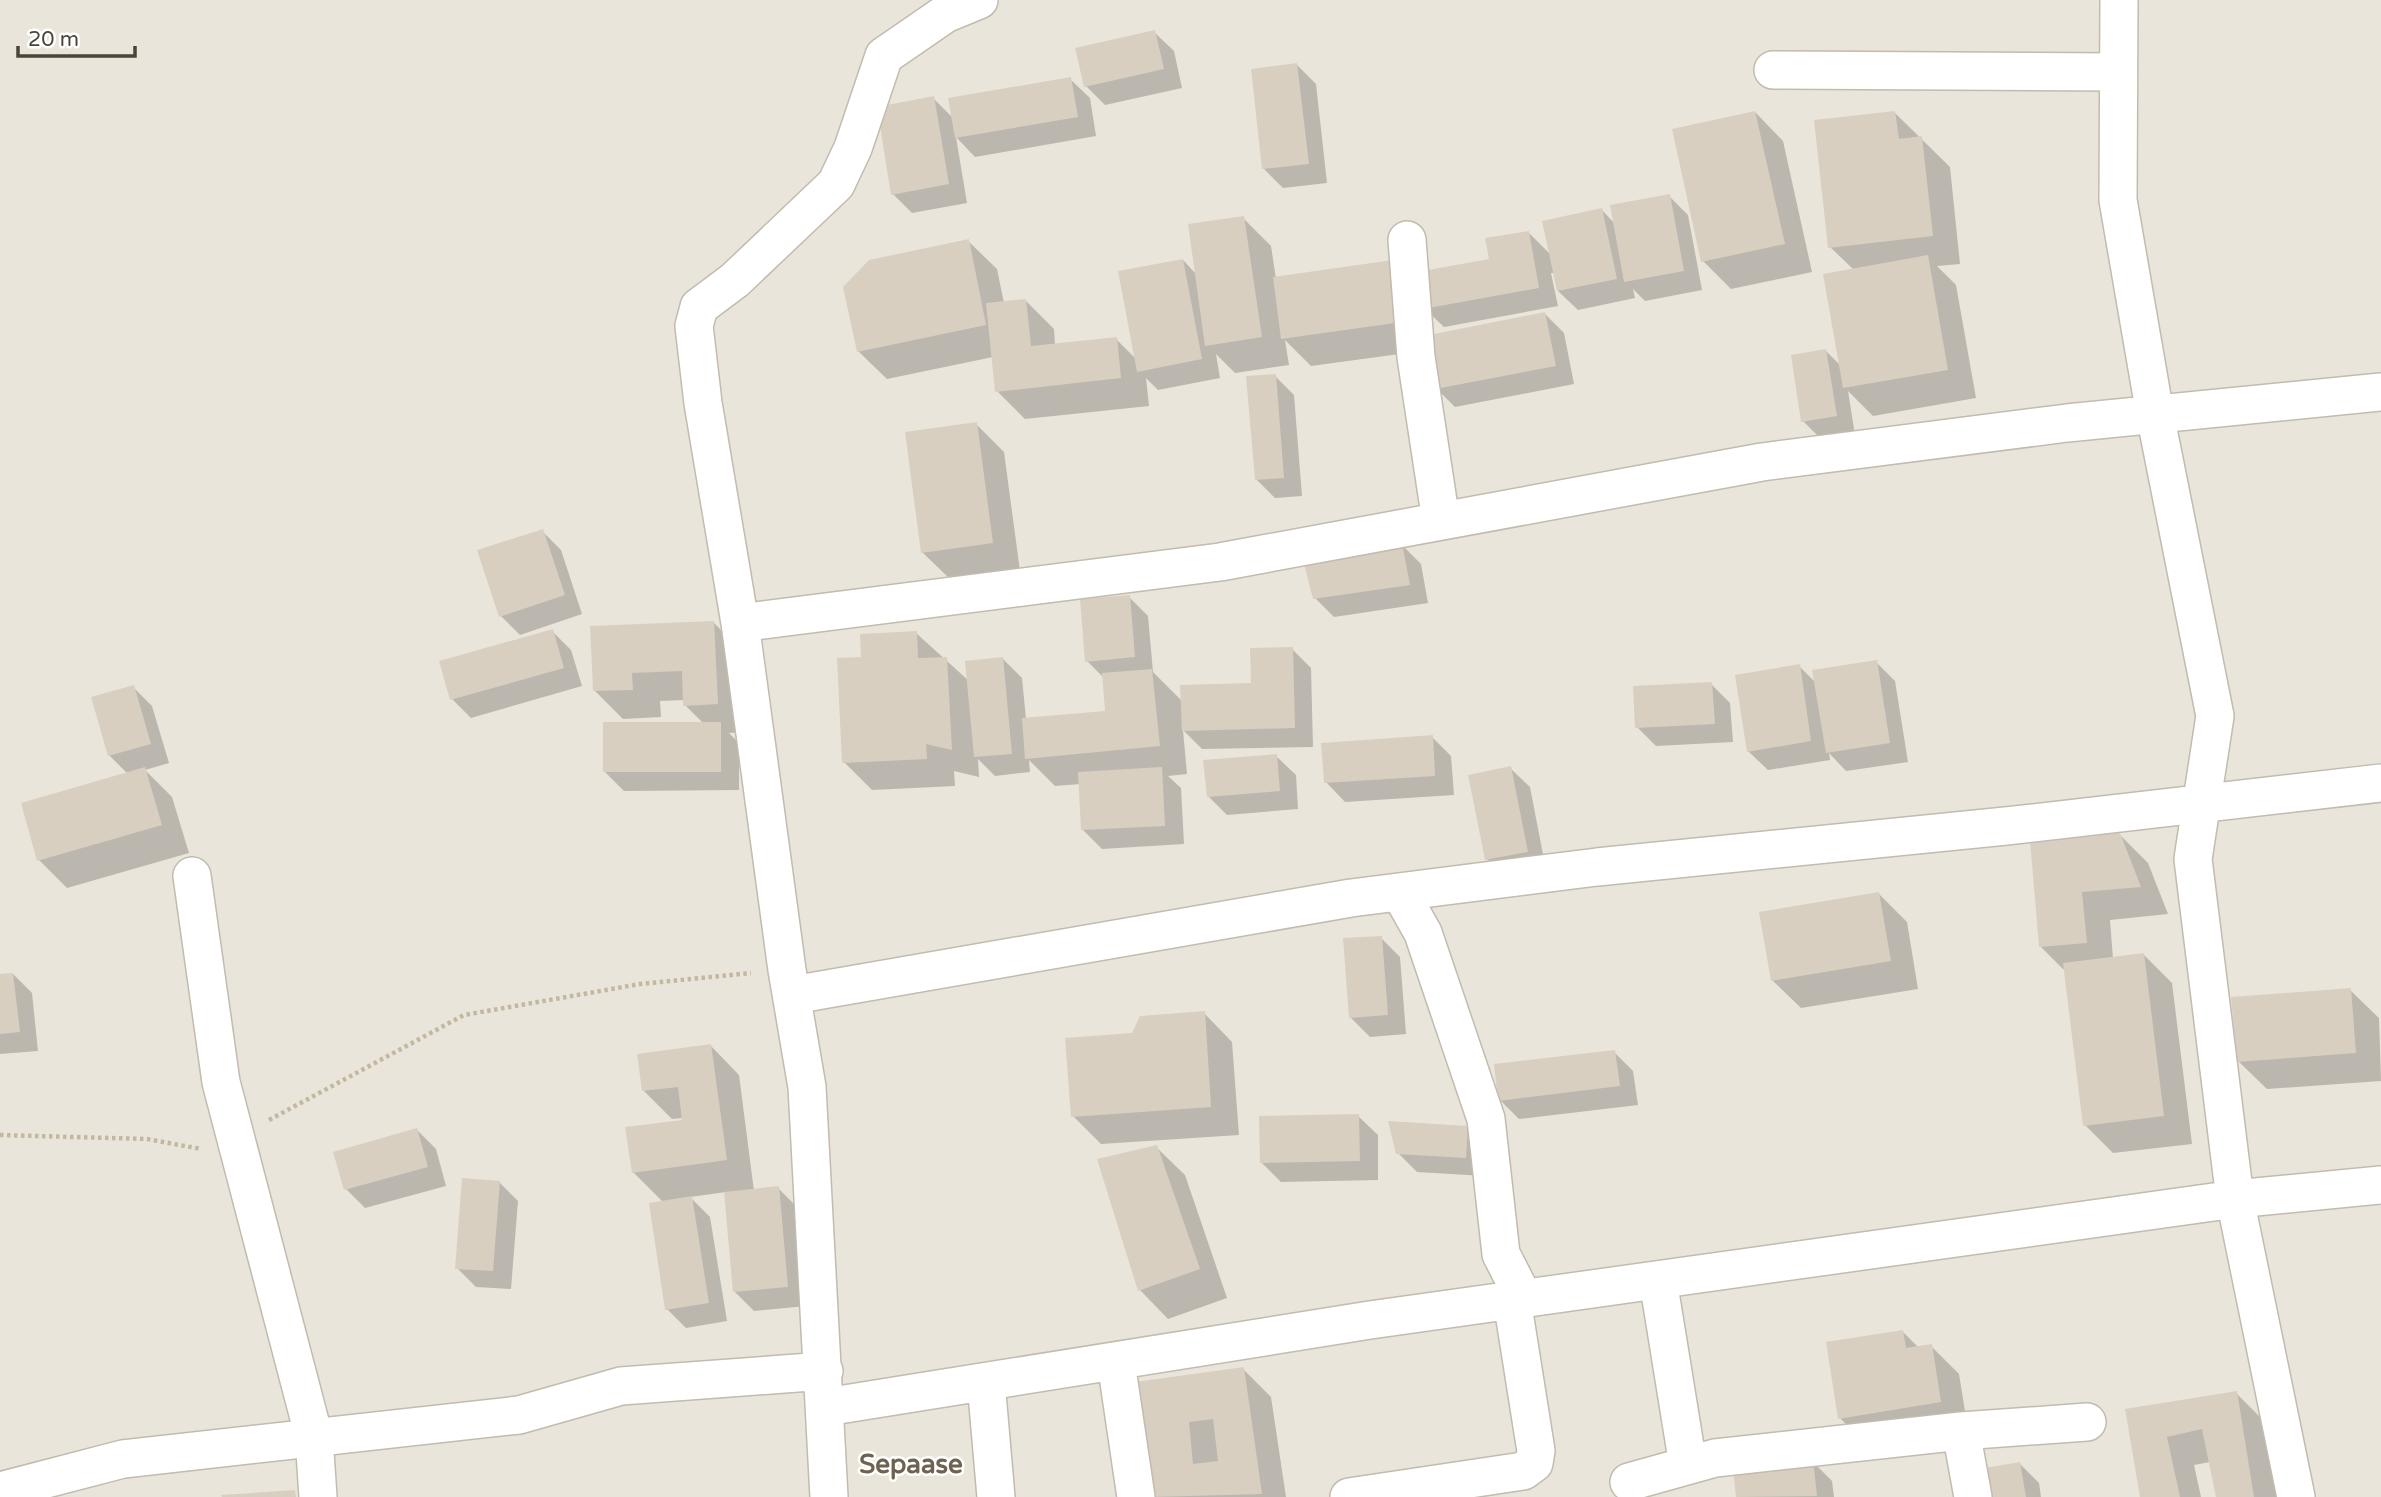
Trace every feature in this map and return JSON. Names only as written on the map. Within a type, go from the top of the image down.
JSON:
[{"type":"street","points":[[829,1497],[807,1087],[740,623],[703,403],[695,315],[699,307],[735,281],[836,184],[853,148],[884,56],[945,14],[979,0]]},
{"type":"street","points":[[2119,0],[2118,200],[2155,414],[2215,716],[2193,859],[2235,1199],[2295,1497]]},
{"type":"street","points":[[1773,71],[2118,72]]},
{"type":"street","points":[[1407,240],[1416,357],[1441,521]]},
{"type":"street","points":[[740,623],[1220,562],[1762,462],[2155,414],[2381,392]]},
{"type":"street","points":[[790,983],[1351,898],[1401,894],[1597,867],[2381,783]]},
{"type":"street","points":[[192,876],[222,1082],[314,1437],[318,1497]]},
{"type":"street","points":[[1349,1497],[1523,1471],[1534,1463],[1536,1451],[1518,1300],[1501,1254],[1486,1119],[1423,933],[1401,894]]},
{"type":"street","points":[[826,1407],[1370,1320],[2235,1199],[2381,1185]]},
{"type":"street","points":[[1658,1280],[1688,1465]]},
{"type":"street","points":[[1116,1362],[1136,1497]]},
{"type":"street","points":[[0,1490],[123,1459],[519,1415],[621,1385],[824,1371]]},
{"type":"street","points":[[986,1382],[996,1497]]},
{"type":"street","points":[[1629,1482],[1714,1458],[1961,1431],[2087,1422]]},
{"type":"street","points":[[1961,1431],[1973,1497]]},
{"type":"path","points":[[0,1135],[147,1139],[240,1147],[464,1015],[640,984],[790,983]]},
{"type":"shaded area","points":[[0,0],[2381,0],[2381,1497],[0,1497]]},
{"type":"building","points":[[1155,30],[1164,69],[1084,87],[1075,48]]},
{"type":"building","points":[[1297,63],[1309,164],[1262,169],[1251,69]]},
{"type":"building","points":[[1071,77],[1078,117],[955,138],[948,98]]},
{"type":"building","points":[[934,96],[949,184],[891,195],[877,107]]},
{"type":"building","points":[[1755,111],[1785,244],[1701,262],[1672,129]]},
{"type":"building","points":[[1895,111],[1899,139],[1922,136],[1933,236],[1828,248],[1814,120]]},
{"type":"building","points":[[1670,194],[1684,271],[1624,282],[1610,205]]},
{"type":"building","points":[[1602,208],[1617,279],[1557,291],[1542,221]]},
{"type":"building","points":[[1244,216],[1262,337],[1205,346],[1188,224]]},
{"type":"building","points":[[1529,231],[1539,288],[1423,309],[1417,272],[1489,259],[1485,238]]},
{"type":"building","points":[[969,239],[986,325],[857,352],[843,287],[869,260]]},
{"type":"building","points":[[1928,255],[1948,370],[1843,388],[1823,274]]},
{"type":"building","points":[[1183,259],[1202,359],[1137,372],[1118,271]]},
{"type":"building","points":[[1393,260],[1402,322],[1281,339],[1273,277]]},
{"type":"building","points":[[1026,299],[1031,346],[1117,337],[1121,378],[995,392],[986,303]]},
{"type":"building","points":[[1545,312],[1556,366],[1435,389],[1424,336]]},
{"type":"building","points":[[1826,349],[1837,416],[1801,422],[1791,355]]},
{"type":"building","points":[[1276,374],[1284,478],[1255,480],[1246,376]]},
{"type":"building","points":[[977,422],[993,543],[921,553],[905,432]]},
{"type":"building","points":[[543,529],[565,595],[499,617],[477,550]]},
{"type":"building","points":[[1402,543],[1410,585],[1313,599],[1302,556]]},
{"type":"building","points":[[1130,595],[1135,657],[1085,662],[1080,599]]},
{"type":"building","points":[[714,621],[718,704],[683,706],[682,671],[632,673],[633,690],[593,691],[590,626]]},
{"type":"building","points":[[553,629],[564,668],[450,700],[439,661]]},
{"type":"building","points":[[917,631],[918,658],[947,657],[952,750],[926,744],[927,759],[842,763],[837,658],[861,657],[860,634]]},
{"type":"building","points":[[1293,647],[1295,728],[1182,731],[1180,685],[1251,683],[1250,648]]},
{"type":"building","points":[[1003,657],[1012,754],[974,757],[965,661]]},
{"type":"building","points":[[1877,660],[1890,743],[1826,753],[1812,670]]},
{"type":"building","points":[[1800,664],[1811,741],[1747,752],[1735,675]]},
{"type":"building","points":[[1152,669],[1160,746],[1025,759],[1022,718],[1105,711],[1102,673]]},
{"type":"building","points":[[1712,682],[1715,724],[1635,728],[1633,686]]},
{"type":"building","points":[[134,685],[151,744],[108,756],[91,697]]},
{"type":"building","points":[[603,722],[721,722],[721,772],[603,772]]},
{"type":"building","points":[[1433,735],[1435,776],[1324,783],[1321,743]]},
{"type":"building","points":[[1277,754],[1280,791],[1207,797],[1203,760]]},
{"type":"building","points":[[1511,766],[1528,852],[1485,860],[1468,775]]},
{"type":"building","points":[[145,767],[162,825],[37,861],[21,803]]},
{"type":"building","points":[[1162,767],[1165,826],[1081,830],[1078,772]]},
{"type":"building","points":[[2120,833],[2141,887],[2082,892],[2087,943],[2039,947],[2030,840]]},
{"type":"building","points":[[1879,892],[1891,961],[1771,981],[1759,912]]},
{"type":"building","points":[[1382,936],[1388,1015],[1349,1018],[1343,938]]},
{"type":"building","points":[[2144,953],[2164,1116],[2083,1126],[2063,963]]},
{"type":"building","points":[[13,973],[20,1032],[0,1034],[0,974]]},
{"type":"building","points":[[2351,988],[2356,1053],[2237,1062],[2231,997]]},
{"type":"building","points":[[1205,1011],[1211,1107],[1071,1117],[1065,1038],[1132,1033],[1140,1016]]},
{"type":"building","points":[[711,1044],[727,1160],[632,1173],[625,1127],[682,1120],[678,1087],[642,1091],[637,1054]]},
{"type":"building","points":[[1615,1050],[1620,1086],[1498,1101],[1494,1064]]},
{"type":"building","points":[[1359,1114],[1360,1161],[1260,1163],[1259,1116]]},
{"type":"building","points":[[1388,1121],[1468,1126],[1466,1158],[1396,1154]]},
{"type":"building","points":[[417,1128],[428,1167],[344,1190],[333,1152]]},
{"type":"building","points":[[1157,1145],[1200,1269],[1138,1291],[1097,1159]]},
{"type":"building","points":[[462,1178],[500,1181],[493,1271],[455,1269]]},
{"type":"building","points":[[779,1186],[788,1287],[733,1292],[724,1192]]},
{"type":"building","points":[[692,1196],[709,1303],[665,1310],[649,1203]]},
{"type":"building","points":[[1903,1330],[1906,1348],[1932,1344],[1941,1402],[1838,1419],[1826,1342]]},
{"type":"building","points":[[1244,1367],[1262,1494],[1152,1497],[1135,1382]],"holes":[[[1213,1419],[1218,1461],[1193,1464],[1189,1422]]]},
{"type":"building","points":[[2237,1391],[2254,1497],[2216,1497],[2202,1429],[2167,1437],[2180,1497],[2140,1497],[2125,1409]]},
{"type":"building","points":[[1813,1460],[1817,1496],[1736,1497],[1733,1469]]},
{"type":"building","points":[[2020,1462],[2026,1497],[1984,1497],[1979,1469]]},
{"type":"building","points":[[295,1490],[296,1497],[221,1495]]},
{"type":"district","name":"Sepaase","points":[[911,1464]]}]
